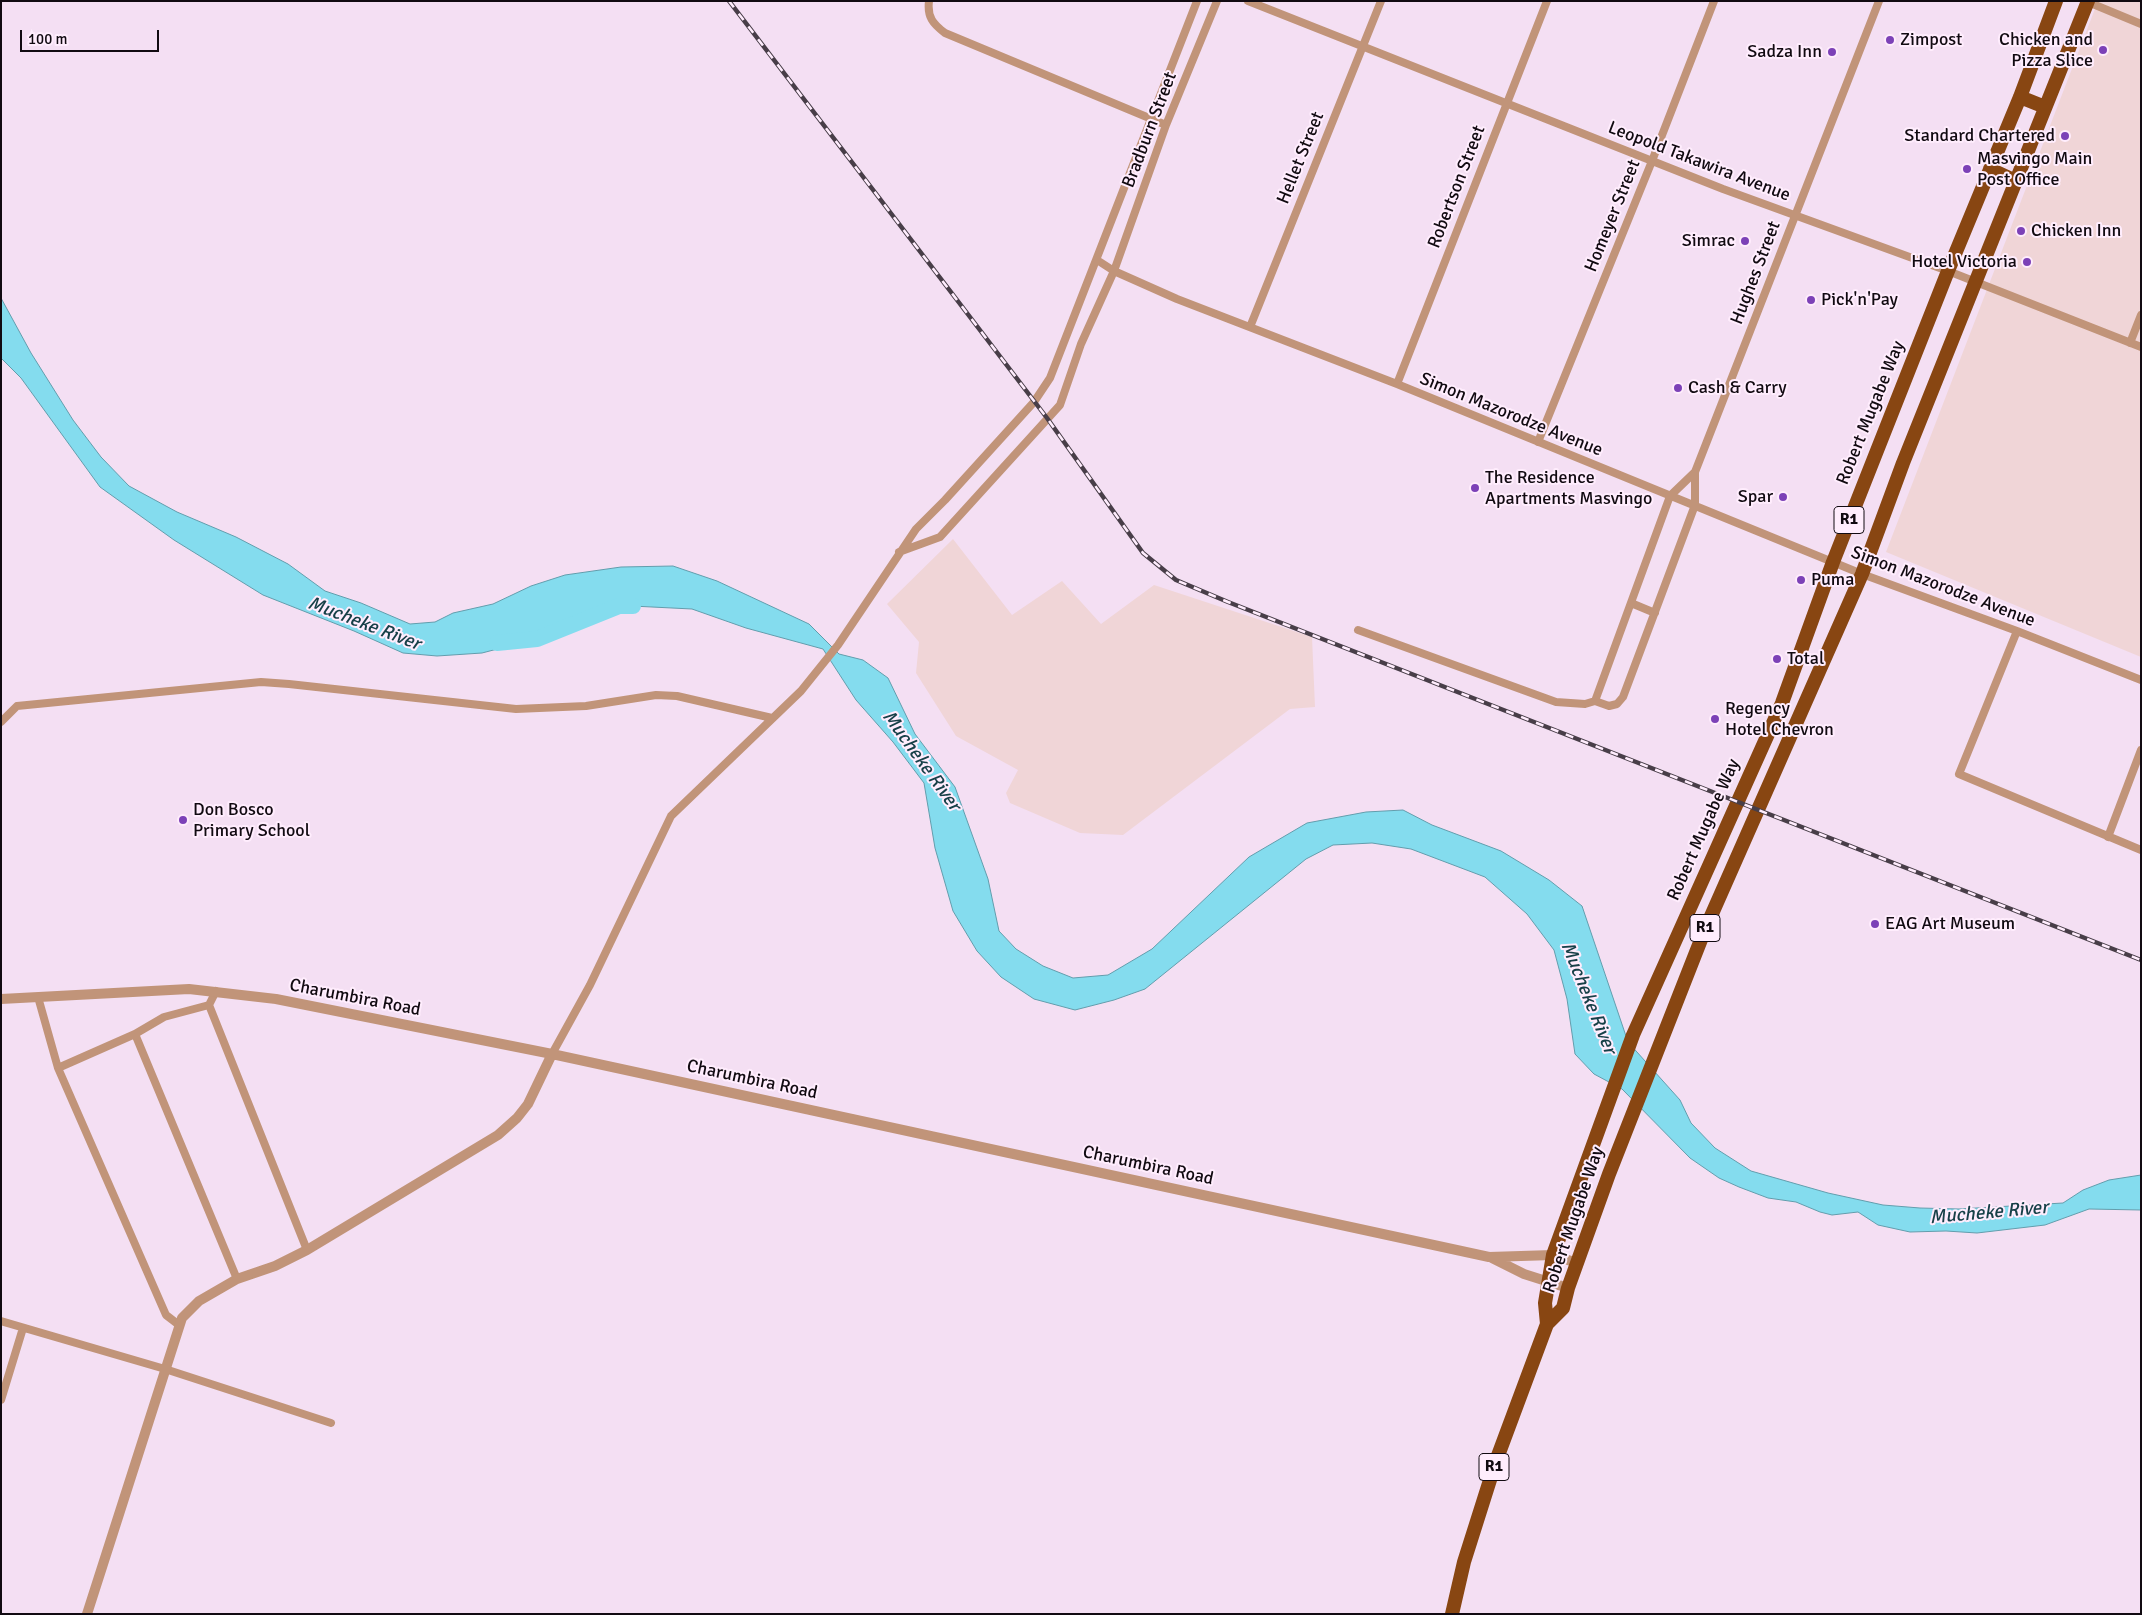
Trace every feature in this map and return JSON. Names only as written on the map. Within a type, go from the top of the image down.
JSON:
[{"type":"highway","name":"Robert Mugabe Way","points":[[1547,1324],[1545,1303],[1553,1255],[1633,1035],[1782,703],[1833,562],[1948,271],[2020,96],[2056,1]]},
{"type":"highway","name":"Robert Mugabe Way","points":[[1547,1324],[1563,1308],[1568,1288],[1631,1116],[1704,932],[1782,751],[1862,574],[1903,464],[2087,2]]},
{"type":"highway","points":[[2020,96],[2045,107]]},
{"type":"highway","points":[[1990,170],[2016,181]]},
{"type":"highway","name":"R1","points":[[1452,1614],[1464,1562],[1484,1495],[1547,1324]]},
{"type":"street","points":[[930,1],[929,15],[934,25],[945,33],[1166,125]]},
{"type":"street","name":"Bradburn Street","points":[[552,1054],[590,985],[671,816],[801,691],[838,645],[916,529],[946,500],[1034,402],[1050,378],[1197,1]]},
{"type":"street","name":"Bradburn Street","points":[[899,552],[940,537],[1060,405],[1081,344],[1114,271],[1166,125],[1217,1]]},
{"type":"street","name":"Leopold Takawira Avenue","points":[[1248,1],[1362,48],[1652,161],[1794,216],[1948,271],[2141,347]]},
{"type":"street","name":"Hellet Street","points":[[1250,327],[1381,1]]},
{"type":"street","name":"Robertson Street","points":[[1397,384],[1547,1]]},
{"type":"street","name":"Homeyer Street","points":[[1538,442],[1652,161],[1714,1]]},
{"type":"street","name":"Hughes Street","points":[[1695,472],[1879,1]]},
{"type":"street","points":[[2087,2],[2141,24]]},
{"type":"street","name":"Simon Mazorodze Avenue","points":[[1097,260],[1114,271],[1177,299],[1397,384],[1862,574],[2017,631],[2141,680]]},
{"type":"street","points":[[2130,343],[2141,315]]},
{"type":"street","points":[[1595,701],[1670,496],[1695,472]]},
{"type":"street","points":[[1358,630],[1556,702],[1585,704],[1595,701],[1609,706],[1617,704],[1623,697],[1695,505],[1695,472]]},
{"type":"street","points":[[1631,603],[1655,612]]},
{"type":"street","points":[[2017,631],[1959,774],[2141,850]]},
{"type":"street","points":[[1,722],[18,706],[260,682],[516,708],[586,706],[656,695],[677,696],[772,718]]},
{"type":"street","points":[[2108,837],[2141,750]]},
{"type":"street","name":"Charumbira Road","points":[[1,999],[189,989],[286,1001],[552,1054],[1489,1256],[1547,1283],[1568,1288]]},
{"type":"street","points":[[58,1068],[135,1034],[164,1017],[209,1004],[216,991]]},
{"type":"street","points":[[38,997],[58,1068],[166,1315],[179,1325]]},
{"type":"street","points":[[209,1004],[307,1250]]},
{"type":"street","points":[[135,1034],[237,1279]]},
{"type":"street","points":[[87,1614],[179,1325],[194,1305],[237,1279],[275,1266],[307,1250],[498,1135],[517,1118],[528,1104],[552,1054]]},
{"type":"street","name":"Charumbira Road","points":[[1489,1256],[1553,1255],[1577,1263]]},
{"type":"street","points":[[1,1320],[164,1369],[332,1423]]},
{"type":"street","points":[[1,1400],[23,1328]]},
{"type":"shaded area","points":[[2098,1],[2141,1],[2141,657],[1886,552]]},
{"type":"shaded area","points":[[953,539],[1012,615],[1062,581],[1101,624],[1154,585],[1312,637],[1315,707],[1290,709],[1123,835],[1080,833],[1010,803],[1006,793],[1018,770],[956,736],[916,673],[919,642],[887,604]]},
{"type":"water","points":[[1,298],[31,353],[73,420],[101,457],[129,486],[177,512],[236,537],[288,564],[325,591],[361,603],[410,624],[435,622],[453,613],[493,604],[531,586],[565,575],[621,567],[673,566],[717,581],[809,624],[839,654],[863,660],[888,678],[915,734],[955,787],[988,879],[999,931],[1016,949],[1043,966],[1073,978],[1108,975],[1152,949],[1249,857],[1307,823],[1366,812],[1403,810],[1432,825],[1501,851],[1549,880],[1582,906],[1628,1042],[1680,1100],[1691,1123],[1715,1148],[1751,1171],[1828,1193],[1883,1205],[1959,1209],[2063,1203],[2083,1190],[2109,1180],[2141,1175],[2141,1210],[2089,1209],[2045,1225],[1977,1233],[1946,1231],[1910,1232],[1878,1225],[1858,1212],[1832,1215],[1796,1202],[1768,1198],[1719,1178],[1690,1158],[1622,1089],[1594,1074],[1575,1054],[1567,999],[1554,950],[1527,914],[1485,877],[1411,849],[1372,843],[1333,845],[1306,859],[1145,989],[1114,1000],[1075,1010],[1034,999],[1001,977],[977,951],[953,911],[935,848],[924,783],[893,742],[856,700],[823,649],[746,628],[692,609],[632,606],[590,613],[545,629],[505,647],[482,653],[437,656],[403,653],[354,631],[263,595],[174,540],[100,487],[21,378],[1,358]]},
{"type":"waterway","name":"Mucheke River","points":[[497,643],[537,639],[619,606],[633,606]]},
{"type":"railway","points":[[729,1],[1047,418],[1143,553],[1176,580],[2141,960]]},
{"type":"place","name":"Zimpost","points":[[1890,40]]},
{"type":"place","name":"Chicken and Pizza Slice","points":[[2103,50]]},
{"type":"place","name":"Sadza Inn","points":[[1832,52]]},
{"type":"place","name":"Standard Chartered","points":[[2065,136]]},
{"type":"place","name":"Masvingo Main Post Office","points":[[1967,169]]},
{"type":"place","name":"Chicken Inn","points":[[2021,231]]},
{"type":"place","name":"Simrac","points":[[1745,241]]},
{"type":"place","name":"Hotel Victoria","points":[[2027,262]]},
{"type":"place","name":"Pick'n'Pay","points":[[1811,300]]},
{"type":"place","name":"Cash & Carry","points":[[1678,388]]},
{"type":"place","name":"The Residence Apartments Masvingo","points":[[1475,488]]},
{"type":"place","name":"Spar","points":[[1783,497]]},
{"type":"place","name":"Puma","points":[[1801,580]]},
{"type":"place","name":"Total","points":[[1777,659]]},
{"type":"place","name":"Regency Hotel Chevron","points":[[1715,719]]},
{"type":"place","name":"Don Bosco Primary School","points":[[183,820]]},
{"type":"place","name":"EAG Art Museum","points":[[1875,924]]}]
